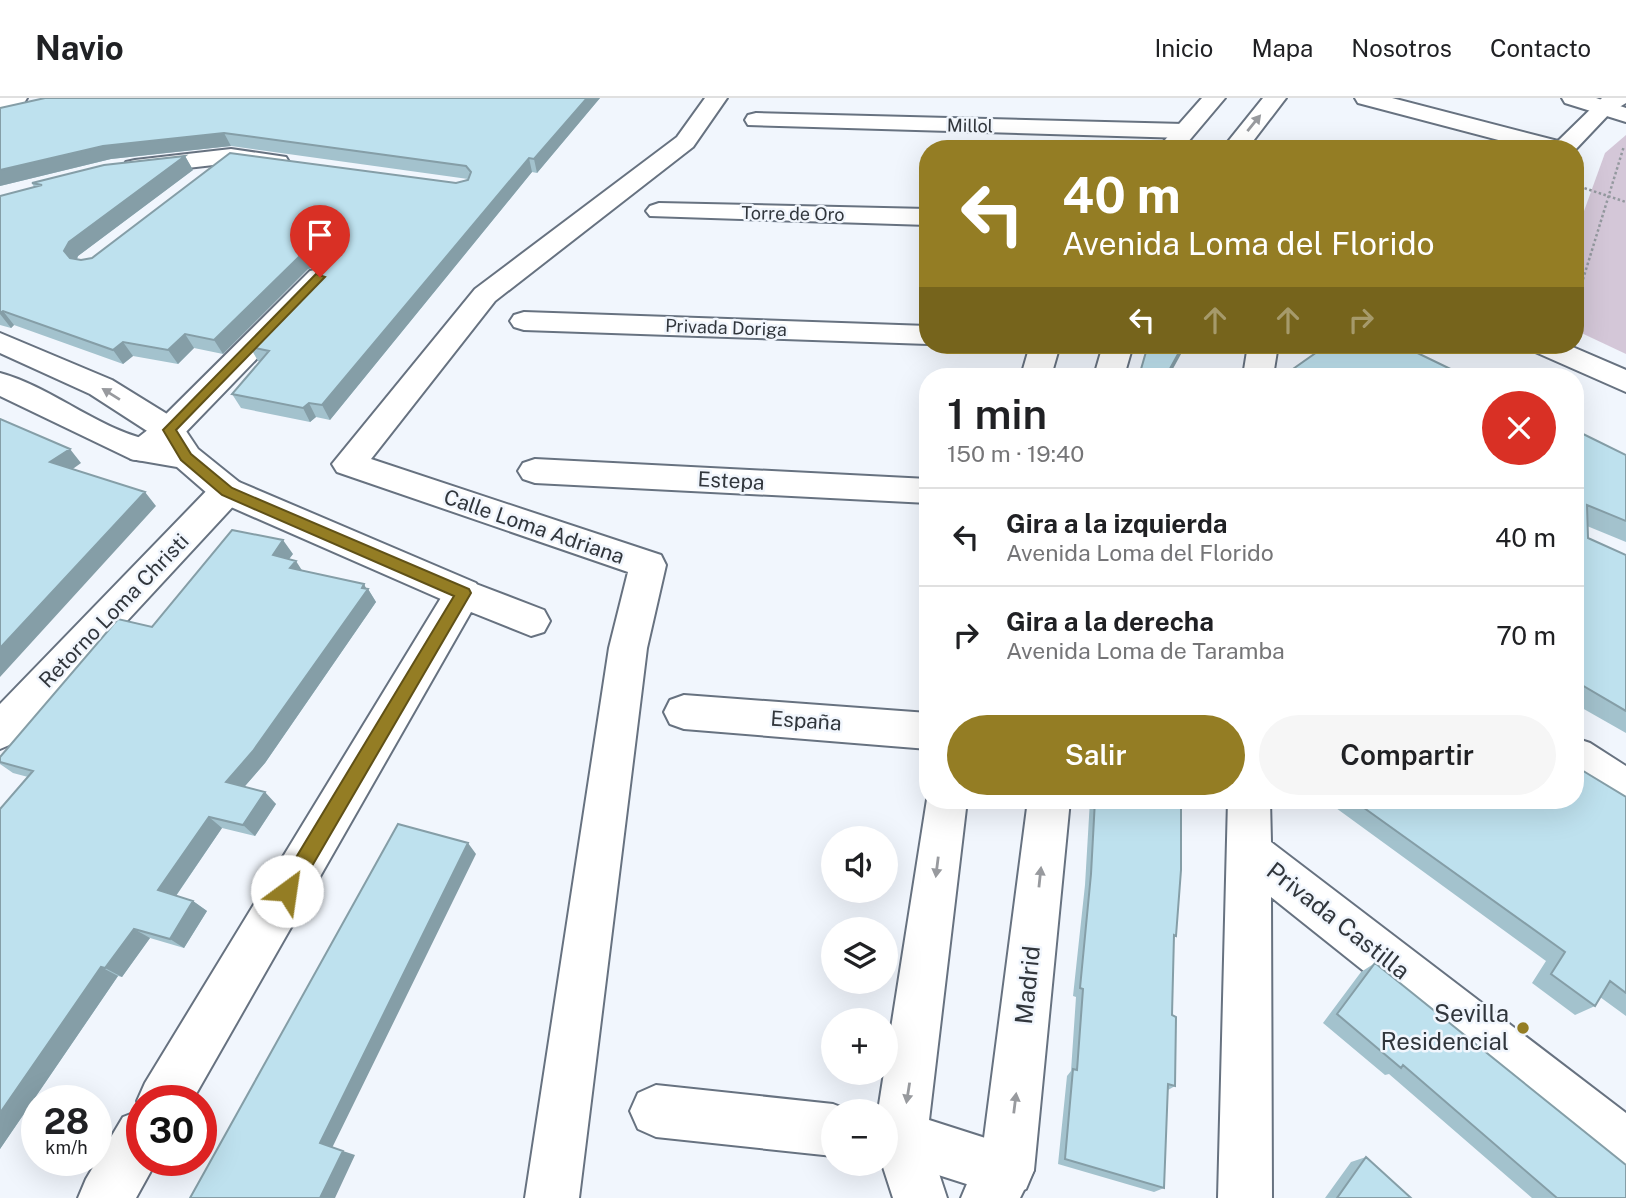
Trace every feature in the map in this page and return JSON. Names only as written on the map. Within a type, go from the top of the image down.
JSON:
[{"type":"street","points":[[0,102],[16,98]]},
{"type":"street","name":"Calle Loma Adriana","points":[[552,1198],[628,648],[648,565],[349,464],[485,295],[685,142],[716,98]]},
{"type":"street","points":[[1177,140],[1214,98]]},
{"type":"street","points":[[1241,140],[1275,98]]},
{"type":"street","points":[[1366,98],[1527,140]]},
{"type":"street","points":[[1573,98],[1610,102],[1626,114]]},
{"type":"street","points":[[1571,140],[1610,102]]},
{"type":"street","name":"Millol","points":[[757,120],[1177,140]]},
{"type":"street","points":[[198,181],[231,156]]},
{"type":"street","points":[[112,169],[231,156],[299,165]]},
{"type":"street","name":"Torre de Oro","points":[[659,211],[919,217]]},
{"type":"street","points":[[0,383],[79,423],[143,451],[178,443],[320,277]]},
{"type":"street","name":"Privada Doriga","points":[[524,321],[919,335]]},
{"type":"street","points":[[0,342],[101,387],[178,443],[227,491],[531,621]]},
{"type":"street","points":[[1563,354],[1626,382]]},
{"type":"street","name":"Estepa","points":[[536,471],[919,491]]},
{"type":"street","name":"Retorno Loma Christi","points":[[0,731],[227,491]]},
{"type":"street","points":[[172,1085],[463,593]]},
{"type":"street","name":"España","points":[[684,712],[919,730]]},
{"type":"street","points":[[1584,762],[1626,789]]},
{"type":"street","points":[[898,1104],[945,809]]},
{"type":"street","name":"Madrid","points":[[997,1184],[1048,809]]},
{"type":"street","name":"Privada Castilla","points":[[1245,1198],[1249,809]]},
{"type":"street","name":"Privada Castilla","points":[[1250,852],[1626,1146]]},
{"type":"street","points":[[656,1111],[821,1129]]},
{"type":"street","points":[[898,1138],[997,1184]]},
{"type":"street","points":[[898,1147],[920,1198]]},
{"type":"street","points":[[105,1198],[126,1163]]},
{"type":"path","points":[[1584,275],[1626,138]]},
{"type":"path","points":[[1584,188],[1626,202]]},
{"type":"shaded area","points":[[1626,135],[1626,354],[1584,334],[1584,211],[1605,153]]},
{"type":"building","points":[[45,98],[587,98],[534,159],[529,158],[322,405],[309,403],[303,408],[232,394],[269,351],[250,347],[326,270],[330,261],[324,254],[313,252],[301,255],[214,340],[185,334],[168,350],[123,342],[113,350],[3,311],[0,313],[0,196],[42,185],[32,183],[104,165],[185,156],[69,242],[64,251],[70,258],[81,260],[92,258],[230,153],[456,183],[468,180],[471,172],[466,166],[224,133],[103,146],[0,170],[0,108]]},
{"type":"building","points":[[1145,354],[1178,354],[1170,368],[1141,368]]},
{"type":"building","points":[[1314,354],[1420,354],[1448,368],[1294,368]]},
{"type":"building","points":[[0,419],[70,449],[50,462],[145,492],[0,648]]},
{"type":"building","points":[[1584,434],[1626,455],[1626,521],[1587,505],[1588,538],[1626,555],[1626,711],[1584,686]]},
{"type":"building","points":[[232,530],[283,540],[273,555],[296,561],[290,568],[364,584],[362,588],[368,589],[253,751],[226,782],[265,792],[243,825],[209,817],[158,890],[193,901],[170,939],[134,929],[105,968],[101,967],[0,1113],[0,809],[33,771],[0,762],[0,757],[118,619],[152,627]]},
{"type":"building","points":[[1584,771],[1626,797],[1626,993],[1610,981],[1595,1006],[1551,974],[1565,952],[1366,809],[1584,809]]},
{"type":"building","points":[[1095,809],[1181,809],[1181,870],[1176,936],[1174,935],[1172,1015],[1176,1017],[1175,1086],[1168,1084],[1164,1188],[1065,1159],[1073,1069],[1077,1070],[1083,989],[1080,988]]},
{"type":"building","points":[[398,824],[468,843],[320,1143],[343,1151],[320,1198],[190,1198],[202,1176],[217,1176],[217,1149]]},
{"type":"building","points":[[1375,963],[1626,1165],[1626,1198],[1557,1198],[1403,1065],[1401,1068],[1337,1014]]},
{"type":"building","points":[[1366,1157],[1411,1198],[1337,1198]]},
{"type":"place","name":"Sevilla Residencial","points":[[1523,1028]]},
{"type":"route","points":[[287,891],[463,593],[227,491],[186,457],[169,430],[320,277]]}]
